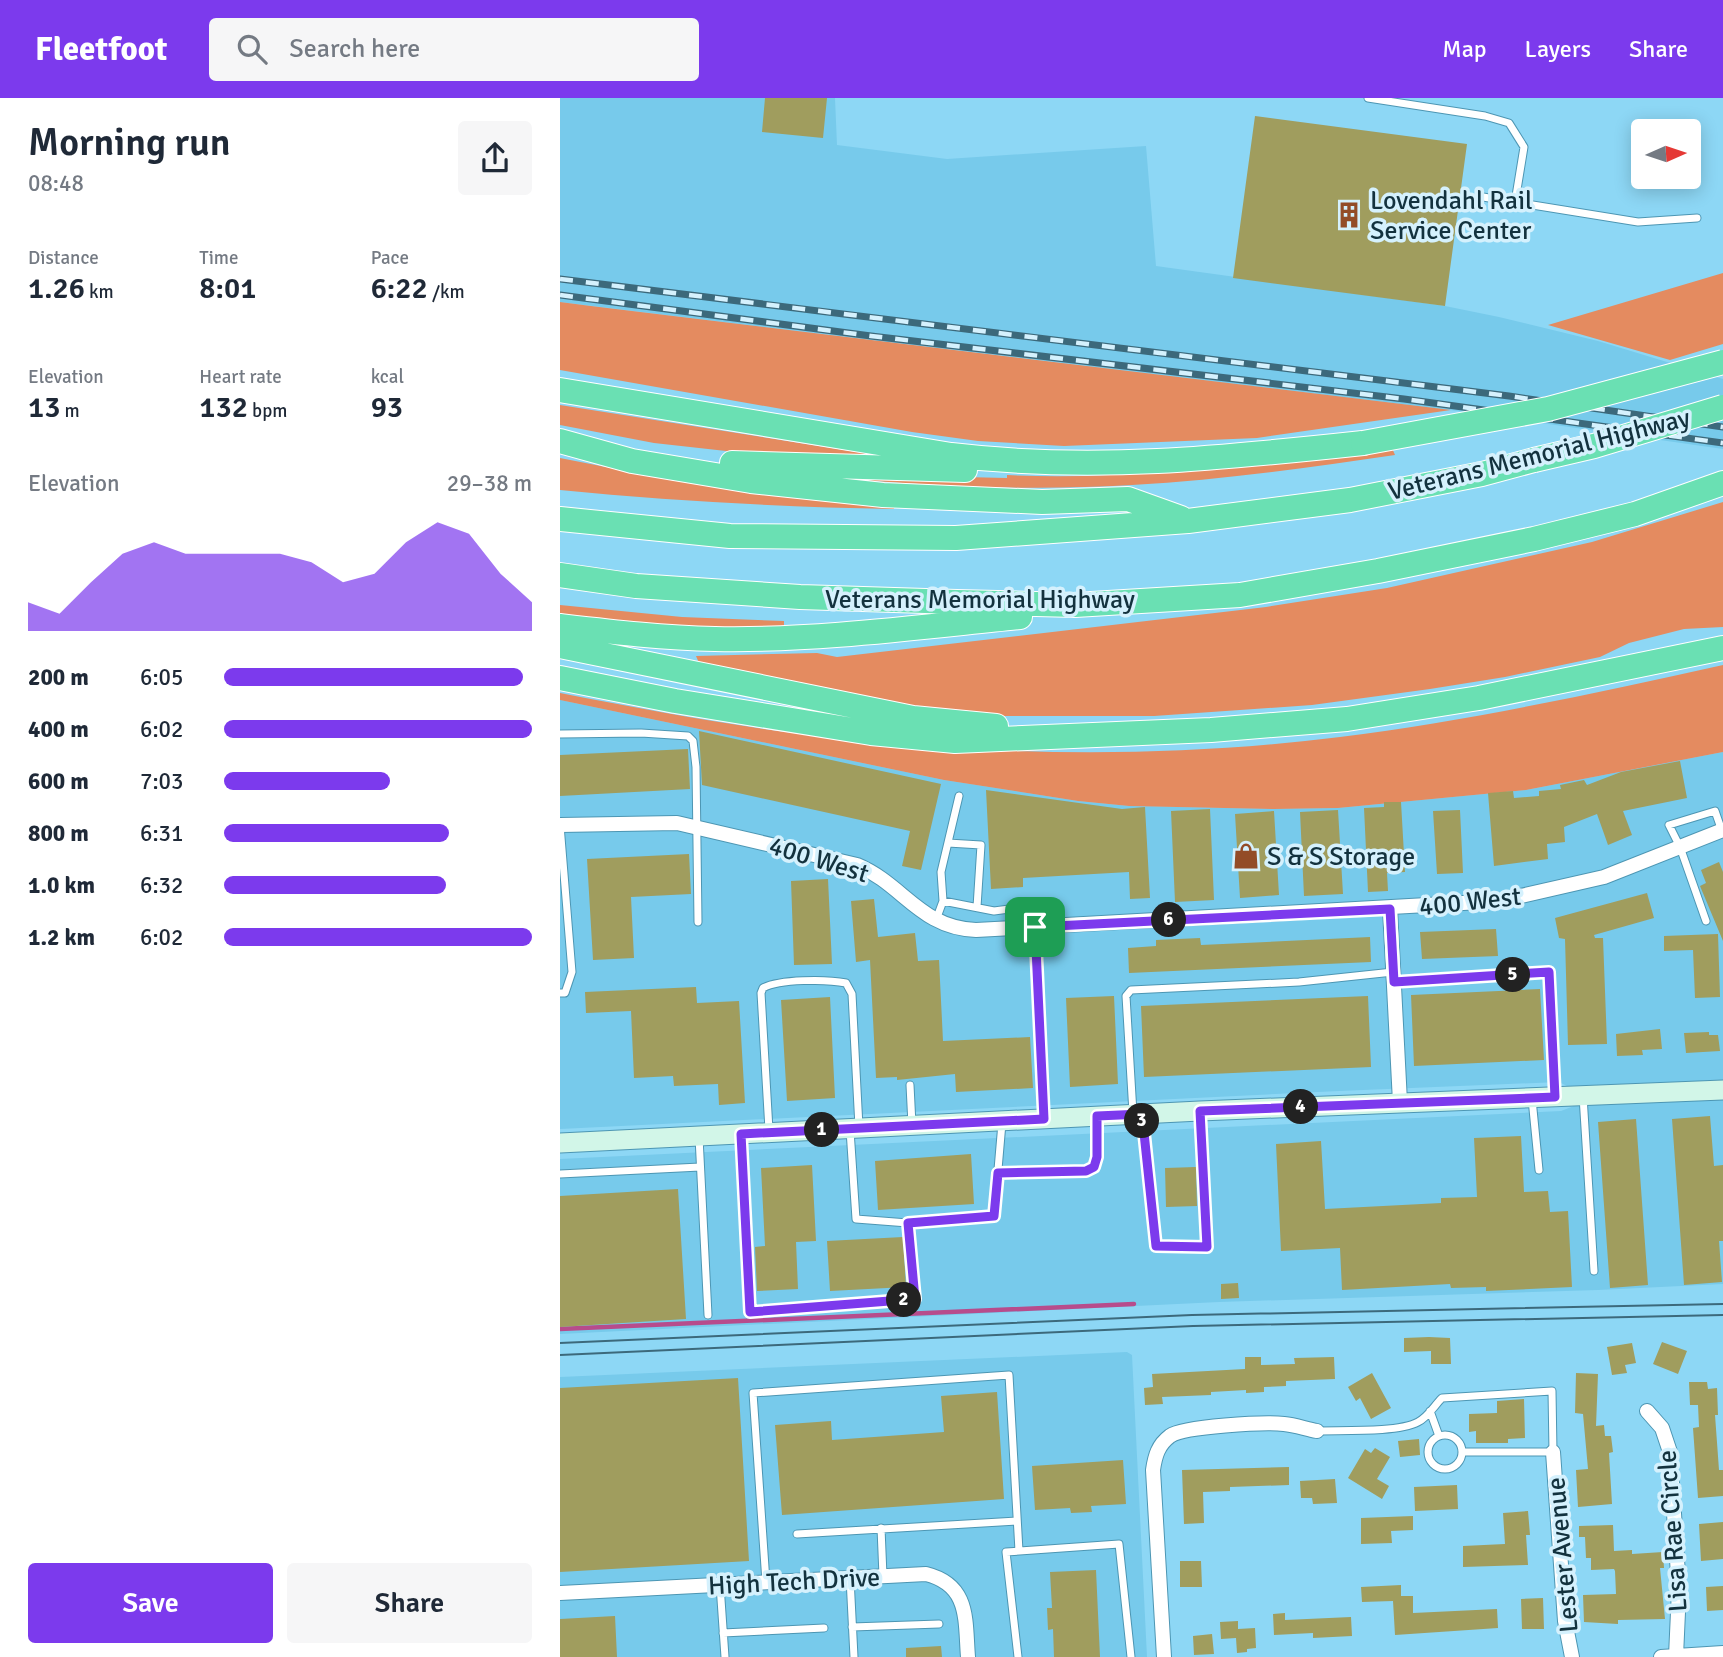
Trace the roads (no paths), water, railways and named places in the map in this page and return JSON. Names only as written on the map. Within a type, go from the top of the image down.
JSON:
[{"type":"highway","points":[[560,440],[692,460],[768,466],[988,471],[1197,460],[1363,443],[1548,409],[1723,362]]},
{"type":"highway","points":[[560,390],[951,455],[1022,462],[1099,464]]},
{"type":"highway","name":"Veterans Memorial Highway","points":[[560,519],[730,536],[956,538],[1188,521],[1350,500],[1482,474],[1594,446],[1723,407]]},
{"type":"highway","points":[[560,440],[632,461],[751,481],[883,495],[1042,502],[1128,499],[1188,521]]},
{"type":"highway","name":"Veterans Memorial Highway","points":[[560,575],[649,587],[800,597],[943,602],[1075,605],[1240,594],[1378,571],[1534,538],[1635,514],[1723,484]]},
{"type":"highway","points":[[560,626],[647,636],[716,639],[788,637],[937,625],[1240,594]]},
{"type":"highway","points":[[560,646],[913,718],[1096,736]]},
{"type":"highway","points":[[560,678],[675,701],[871,733],[955,741],[1211,730],[1348,719],[1479,698],[1723,648]]},
{"type":"street","name":"400 West","points":[[560,825],[655,822],[696,826],[857,865],[876,875],[935,921],[963,929],[1473,904],[1538,894],[1604,877],[1722,830]]},
{"type":"street","points":[[1390,909],[1400,1102]]},
{"type":"street","points":[[560,1143],[1200,1111],[1723,1090]]},
{"type":"street","name":"Lisa Rae Circle","points":[[1647,1411],[1662,1428],[1670,1452],[1679,1590],[1676,1656]]},
{"type":"street","points":[[1164,1657],[1153,1470],[1154,1456],[1160,1447],[1170,1436],[1189,1428],[1283,1424],[1317,1431]]},
{"type":"street","name":"Lester Avenue","points":[[1553,1452],[1564,1609],[1572,1657]]},
{"type":"street","name":"High Tech Drive","points":[[560,1593],[926,1574],[941,1579],[952,1587],[962,1601],[968,1657]]},
{"type":"street","points":[[1661,1657],[1723,1653]]},
{"type":"lane","points":[[1368,98],[1485,116],[1509,123],[1524,146],[1515,202]]},
{"type":"lane","points":[[1483,197],[1638,222],[1697,218]]},
{"type":"lane","points":[[560,734],[641,733],[688,736],[693,741],[696,767],[698,922]]},
{"type":"lane","points":[[935,921],[943,901],[942,872],[959,796]]},
{"type":"lane","points":[[1706,921],[1680,847],[1669,825],[1715,811],[1722,830]]},
{"type":"lane","points":[[560,825],[572,972],[565,993],[560,993]]},
{"type":"lane","points":[[948,843],[981,845],[977,907]]},
{"type":"lane","points":[[943,901],[994,911],[1017,908]]},
{"type":"lane","points":[[1035,927],[1044,1119]]},
{"type":"lane","points":[[1200,1111],[1207,1247],[1156,1246],[1137,1114],[1126,996],[1131,990],[1549,972],[1555,1097]]},
{"type":"lane","points":[[769,1133],[760,1001],[763,988],[771,984],[839,982],[846,983],[850,989],[857,1076],[856,1219],[908,1223],[994,1216],[1003,1121]]},
{"type":"lane","points":[[910,1085],[912,1125]]},
{"type":"lane","points":[[1583,1096],[1594,1271]]},
{"type":"lane","points":[[1532,1098],[1539,1170]]},
{"type":"lane","points":[[998,1173],[1086,1171],[1094,1167],[1097,1157],[1097,1116]]},
{"type":"lane","points":[[741,1134],[750,1312],[915,1299],[908,1223]]},
{"type":"lane","points":[[699,1136],[708,1315]]},
{"type":"lane","points":[[560,1174],[700,1167]]},
{"type":"lane","points":[[766,1582],[753,1393],[1009,1375],[1019,1551]]},
{"type":"lane","points":[[1317,1431],[1381,1429],[1409,1425],[1416,1423],[1442,1398],[1552,1391],[1553,1452],[1462,1452]]},
{"type":"lane","points":[[1430,1411],[1439,1436]]},
{"type":"lane","points":[[1445,1435],[1457,1440],[1462,1452],[1460,1459],[1451,1468],[1444,1469],[1432,1464],[1429,1458],[1429,1445],[1439,1436],[1445,1435]]},
{"type":"lane","points":[[797,1534],[1017,1521]]},
{"type":"lane","points":[[881,1528],[883,1576]]},
{"type":"lane","points":[[1018,1657],[1006,1552],[1119,1544],[1131,1657]]},
{"type":"lane","points":[[850,1578],[854,1657]]},
{"type":"lane","points":[[720,1585],[725,1657]]},
{"type":"lane","points":[[852,1627],[939,1623]]},
{"type":"lane","points":[[723,1633],[824,1628]]},
{"type":"waterway","points":[[560,1329],[1134,1304]]},
{"type":"tram line","points":[[560,1343],[1192,1315],[1723,1304]]},
{"type":"tram line","points":[[560,1355],[1193,1326],[1723,1315]]},
{"type":"railway","points":[[560,279],[1509,396],[1723,427]]},
{"type":"railway","points":[[560,295],[871,336],[1404,399],[1723,443]]},
{"type":"railway","points":[[1696,412],[1723,416]]},
{"type":"place","name":"Lovendahl Rail Service Center","points":[[1349,215]]},
{"type":"place","name":"S & S Storage","points":[[1246,856]]}]
